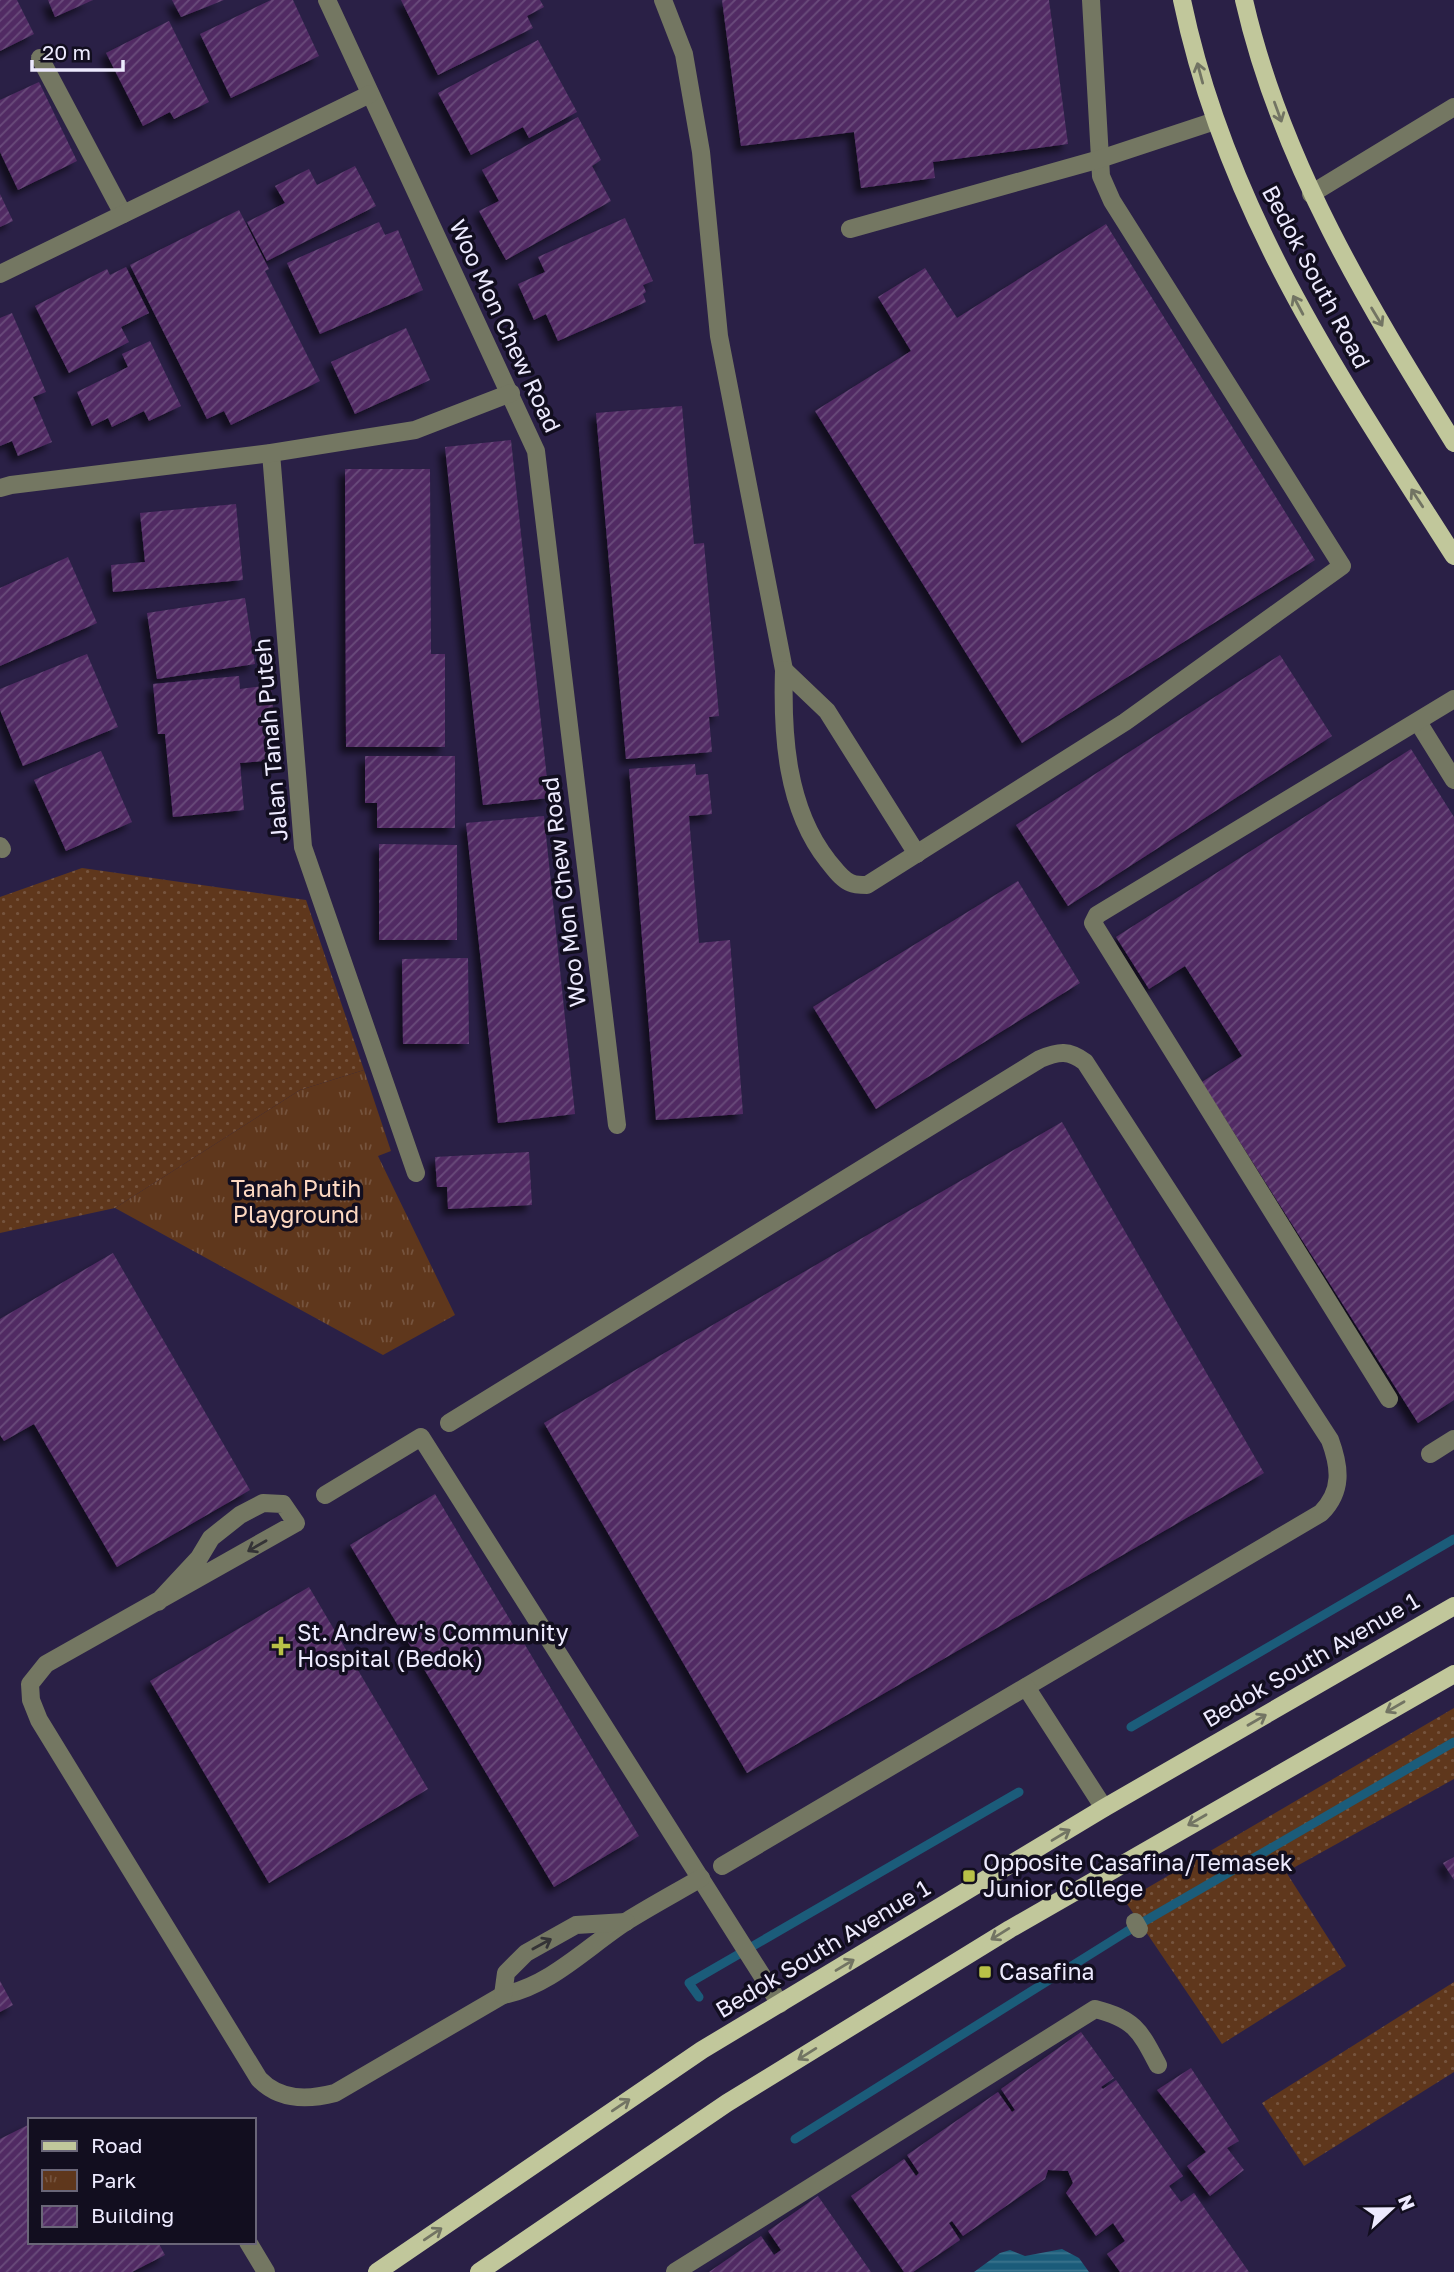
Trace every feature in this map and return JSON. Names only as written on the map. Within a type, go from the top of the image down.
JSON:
[{"type":"main road","name":"Bedok South Road","points":[[1182,0],[1215,121],[1256,223],[1303,314],[1352,397],[1454,556]]},
{"type":"main road","name":"Bedok South Road","points":[[1244,0],[1271,93],[1311,194],[1358,285],[1454,443]]},
{"type":"main road","name":"Bedok South Avenue 1","points":[[377,2272],[702,2050],[1104,1808],[1454,1606]]},
{"type":"main road","points":[[479,2272],[727,2103],[998,1936],[1454,1674]]},
{"type":"street","name":"Woo Mon Chew Road","points":[[327,0],[536,451],[617,1125]]},
{"type":"street","points":[[663,0],[684,54],[701,152],[719,336],[784,670],[787,759],[801,812],[815,844],[835,869],[851,883],[867,885],[1125,722],[1342,566],[1112,201],[1101,176],[1091,0]]},
{"type":"street","points":[[40,58],[123,214]]},
{"type":"street","points":[[0,274],[370,94]]},
{"type":"street","points":[[1311,194],[1454,107]]},
{"type":"street","points":[[850,229],[1100,159],[1215,121]]},
{"type":"street","points":[[0,488],[271,453],[415,430],[511,393]]},
{"type":"street","name":"Jalan Tanah Puteh","points":[[271,453],[303,847],[416,1173]]},
{"type":"street","points":[[784,670],[827,711],[917,854]]},
{"type":"street","points":[[1389,1399],[1093,923],[1097,915],[1454,699]]},
{"type":"street","points":[[1418,722],[1454,780]]},
{"type":"street","points":[[449,1423],[1041,1059],[1066,1051],[1085,1062],[1330,1440],[1339,1464],[1338,1487],[1321,1513],[722,1866]]},
{"type":"street","points":[[325,1495],[421,1437],[780,2004]]},
{"type":"street","points":[[1430,1454],[1454,1439]]},
{"type":"street","points":[[158,1602],[199,1558],[211,1538],[240,1515],[262,1503],[284,1504],[296,1523],[158,1602],[46,1664],[30,1684],[31,1700],[39,1720],[259,2079],[272,2090],[293,2097],[314,2098],[335,2093],[503,1995],[539,1983],[626,1922],[701,1878]]},
{"type":"street","points":[[1026,1687],[1104,1808]]},
{"type":"street","points":[[503,1995],[506,1973],[526,1953],[576,1925],[626,1922]]},
{"type":"street","points":[[675,2272],[1095,2009],[1115,2014],[1139,2031],[1158,2065]]},
{"type":"street","points":[[249,2244],[265,2272]]},
{"type":"green space","points":[[82,868],[306,900],[364,1070],[300,1090],[115,1208],[0,1233],[0,897]]},
{"type":"green space","name":"Tanah Putih Playground","points":[[364,1070],[391,1151],[378,1156],[455,1315],[383,1355],[115,1208],[300,1090]]},
{"type":"green space","points":[[1454,1708],[1454,1779],[1286,1872],[1346,1966],[1222,2044],[1125,1901]]},
{"type":"green space","points":[[1454,1982],[1454,2072],[1304,2166],[1262,2103]]},
{"type":"water","points":[[1062,2249],[1079,2258],[1089,2272],[974,2272],[1000,2253],[1010,2250],[1025,2256]]},
{"type":"building","points":[[0,0],[17,0],[34,34],[0,51]]},
{"type":"building","points":[[48,0],[93,0],[55,17]]},
{"type":"building","points":[[172,0],[224,0],[181,17]]},
{"type":"building","points":[[271,0],[293,0],[319,56],[231,98],[200,34]]},
{"type":"building","points":[[401,0],[540,0],[544,7],[527,16],[533,28],[438,75]]},
{"type":"building","points":[[722,0],[1049,0],[1068,144],[933,162],[935,178],[861,188],[854,132],[741,146]]},
{"type":"building","points":[[169,21],[209,102],[174,119],[170,112],[143,126],[106,53]]},
{"type":"building","points":[[538,40],[577,112],[529,138],[523,127],[471,155],[438,93]]},
{"type":"building","points":[[39,82],[77,161],[18,190],[0,152],[0,100]]},
{"type":"building","points":[[578,117],[601,160],[592,166],[611,201],[506,260],[479,211],[499,201],[482,170]]},
{"type":"building","points":[[355,166],[376,206],[267,261],[247,222],[285,203],[275,186],[309,169],[317,185]]},
{"type":"building","points":[[0,194],[13,221],[0,227]]},
{"type":"building","points":[[239,210],[269,269],[265,271],[320,381],[231,425],[224,411],[207,419],[130,265]]},
{"type":"building","points":[[625,218],[653,281],[643,285],[646,302],[558,341],[546,314],[534,320],[518,284],[545,272],[538,257]]},
{"type":"building","points":[[379,222],[385,235],[398,230],[423,290],[320,334],[287,263]]},
{"type":"building","points":[[1106,224],[1315,560],[1022,743],[815,411],[911,351],[878,297],[925,268],[957,318]]},
{"type":"building","points":[[126,267],[149,313],[121,327],[129,342],[69,373],[35,306],[107,269],[110,275]]},
{"type":"building","points":[[12,313],[46,392],[33,397],[52,442],[18,456],[12,441],[0,446],[0,318]]},
{"type":"building","points":[[406,328],[430,380],[355,414],[331,362]]},
{"type":"building","points":[[150,341],[181,406],[149,421],[144,411],[112,427],[108,418],[92,426],[77,392],[128,367],[122,354]]},
{"type":"building","points":[[682,406],[694,544],[704,543],[719,716],[709,717],[712,752],[626,759],[596,413]]},
{"type":"building","points":[[511,440],[549,798],[483,805],[445,447]]},
{"type":"building","points":[[345,469],[430,469],[431,654],[445,654],[445,747],[346,747]]},
{"type":"building","points":[[236,504],[243,580],[113,592],[111,565],[145,562],[140,513]]},
{"type":"building","points":[[68,557],[97,623],[0,666],[0,588]]},
{"type":"building","points":[[245,598],[255,664],[157,679],[147,613]]},
{"type":"building","points":[[87,654],[118,727],[23,766],[0,710],[0,689]]},
{"type":"building","points":[[1280,655],[1332,736],[1068,906],[1016,825]]},
{"type":"building","points":[[239,676],[240,689],[271,685],[278,760],[240,763],[244,810],[173,817],[165,734],[158,734],[153,684]]},
{"type":"building","points":[[1411,749],[1454,817],[1454,1400],[1418,1423],[1202,1082],[1242,1056],[1185,966],[1149,989],[1116,937]]},
{"type":"building","points":[[101,751],[132,822],[66,851],[34,780]]},
{"type":"building","points":[[365,756],[455,756],[455,828],[377,828],[377,803],[365,803]]},
{"type":"building","points":[[695,764],[696,775],[708,774],[712,814],[689,816],[699,943],[730,940],[743,1114],[656,1120],[629,769]]},
{"type":"building","points":[[544,816],[575,1114],[498,1123],[466,823]]},
{"type":"building","points":[[379,844],[457,845],[457,940],[379,940]]},
{"type":"building","points":[[1018,881],[1080,983],[876,1109],[813,1007]]},
{"type":"building","points":[[468,958],[469,1044],[403,1044],[402,959]]},
{"type":"building","points":[[1062,1122],[1264,1473],[747,1773],[544,1423]]},
{"type":"building","points":[[529,1152],[532,1205],[448,1209],[447,1187],[437,1187],[435,1157]]},
{"type":"building","points":[[113,1253],[250,1490],[117,1567],[34,1424],[4,1441],[0,1435],[0,1319]]},
{"type":"building","points":[[435,1494],[639,1836],[554,1887],[350,1545]]},
{"type":"building","points":[[309,1587],[428,1789],[269,1883],[150,1681]]},
{"type":"building","points":[[1454,1857],[1454,1880],[1443,1863]]},
{"type":"building","points":[[0,1981],[13,2005],[0,2012]]},
{"type":"building","points":[[1081,2032],[1114,2078],[1101,2087],[1103,2089],[1116,2080],[1183,2176],[1169,2186],[1181,2202],[1194,2193],[1249,2272],[1120,2272],[1107,2254],[1125,2241],[1113,2223],[1096,2236],[1066,2193],[1073,2183],[1068,2171],[1048,2170],[1045,2179],[963,2236],[952,2221],[949,2223],[960,2240],[913,2272],[904,2272],[851,2196],[904,2159],[916,2176],[919,2173],[907,2155],[998,2092],[1012,2112],[1015,2110],[1001,2089]]},
{"type":"building","points":[[1191,2068],[1239,2141],[1227,2148],[1244,2170],[1210,2196],[1187,2166],[1206,2152],[1157,2090]]},
{"type":"building","points":[[28,2125],[28,2244],[159,2244],[165,2255],[132,2272],[0,2272],[0,2139]]},
{"type":"building","points":[[818,2196],[871,2272],[709,2272],[761,2236],[774,2255],[781,2250],[768,2231]]},
{"type":"waterway","points":[[1131,1727],[1454,1539]]},
{"type":"waterway","points":[[795,2139],[1126,1932],[1454,1742]]},
{"type":"waterway","points":[[699,1997],[689,1983],[1019,1792]]},
{"type":"place","name":"St. Andrew's Community Hospital (Bedok)","points":[[281,1646]]},
{"type":"place","name":"Opposite Casafina/Temasek Junior College","points":[[969,1876]]},
{"type":"place","name":"Casafina","points":[[985,1972]]}]
